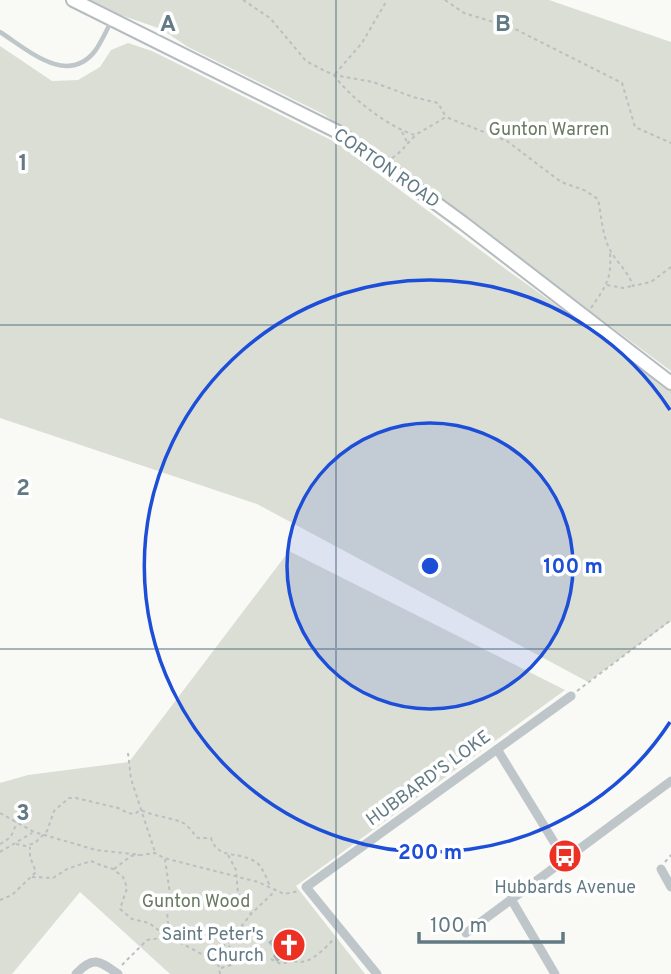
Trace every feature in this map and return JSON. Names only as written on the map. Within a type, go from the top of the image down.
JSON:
[{"type":"main road","name":"CORTON ROAD","points":[[73,0],[340,133],[671,383]]},
{"type":"street","name":"HUBBARD'S LOKE","points":[[303,889],[571,696]]},
{"type":"street","points":[[497,749],[565,860]]},
{"type":"street","points":[[466,933],[671,781]]},
{"type":"street","points":[[661,869],[671,887]]},
{"type":"street","points":[[303,889],[377,974]]},
{"type":"street","points":[[511,899],[555,974]]},
{"type":"street","points":[[76,974],[84,965],[93,962],[103,962],[117,973]]},
{"type":"lane","points":[[0,32],[49,64],[62,67],[84,61],[95,51],[112,19]]},
{"type":"path","points":[[243,0],[270,18],[306,61],[334,75],[373,82],[412,97],[438,103],[446,117],[507,141],[561,182],[584,190],[598,200],[607,243],[618,265],[631,278],[633,286]]},
{"type":"path","points":[[334,75],[362,43],[387,0]]},
{"type":"path","points":[[445,0],[464,13],[513,28],[622,83],[635,127],[671,143]]},
{"type":"path","points":[[334,75],[363,104],[402,132],[415,135]]},
{"type":"path","points":[[385,166],[402,152],[415,135],[446,117]]},
{"type":"path","points":[[402,132],[407,143]]},
{"type":"path","points":[[584,318],[607,285],[611,271],[610,252]]},
{"type":"path","points":[[607,285],[624,288],[651,282],[671,267]]},
{"type":"path","points":[[571,696],[671,620]]},
{"type":"path","points":[[128,753],[131,779],[155,853]]},
{"type":"path","points":[[0,901],[12,895],[36,872],[30,857],[30,846],[47,831],[54,811],[69,798],[134,814],[141,810],[162,815],[170,821],[184,823],[198,838],[211,838],[214,848],[228,854],[243,855],[257,863],[270,887]]},
{"type":"path","points":[[0,813],[34,832],[96,850],[142,855]]},
{"type":"path","points":[[0,846],[15,831],[16,821]]},
{"type":"path","points":[[0,852],[34,832]]},
{"type":"path","points":[[16,844],[30,846]]},
{"type":"path","points":[[113,869],[131,856],[155,853],[164,858],[270,887],[284,894],[303,889]]},
{"type":"path","points":[[228,854],[234,864],[238,893],[251,914]]},
{"type":"path","points":[[164,858],[170,894],[167,911],[168,938]]},
{"type":"path","points":[[32,877],[53,878],[67,869],[91,861],[113,869],[123,877],[127,888],[120,909],[132,919],[149,923],[168,938],[199,951],[206,958],[218,963]]},
{"type":"path","points":[[220,974],[218,963],[223,946],[276,890]]},
{"type":"path","points":[[271,959],[281,964],[292,961],[302,963],[311,959],[338,936]]},
{"type":"path","points":[[117,973],[148,940],[168,938]]},
{"type":"path","points":[[220,968],[231,965],[234,959],[229,942]]},
{"type":"path","points":[[288,957],[292,961]]},
{"type":"green space","name":"Gunton Warren","points":[[89,0],[549,0],[671,42],[671,371],[325,115],[188,47],[161,29],[112,12]]},
{"type":"green space","points":[[128,43],[152,51],[337,143],[507,270],[671,387],[671,621],[588,682],[257,504],[0,418],[0,46],[52,81],[78,80],[100,67],[111,50]]},
{"type":"green space","name":"Gunton Wood","points":[[289,551],[565,690],[296,886],[365,974],[170,974],[80,892],[12,974],[0,974],[0,783],[28,775],[129,762]]},
{"type":"building","name":"Saint Peter's Church","points":[[295,931],[303,939],[277,962],[273,956],[276,951],[268,942],[279,935],[285,941]]},
{"type":"place","name":"Hubbards Avenue","points":[[565,856]]},
{"type":"place","name":"Saint Peter's Church","points":[[289,945]]}]
